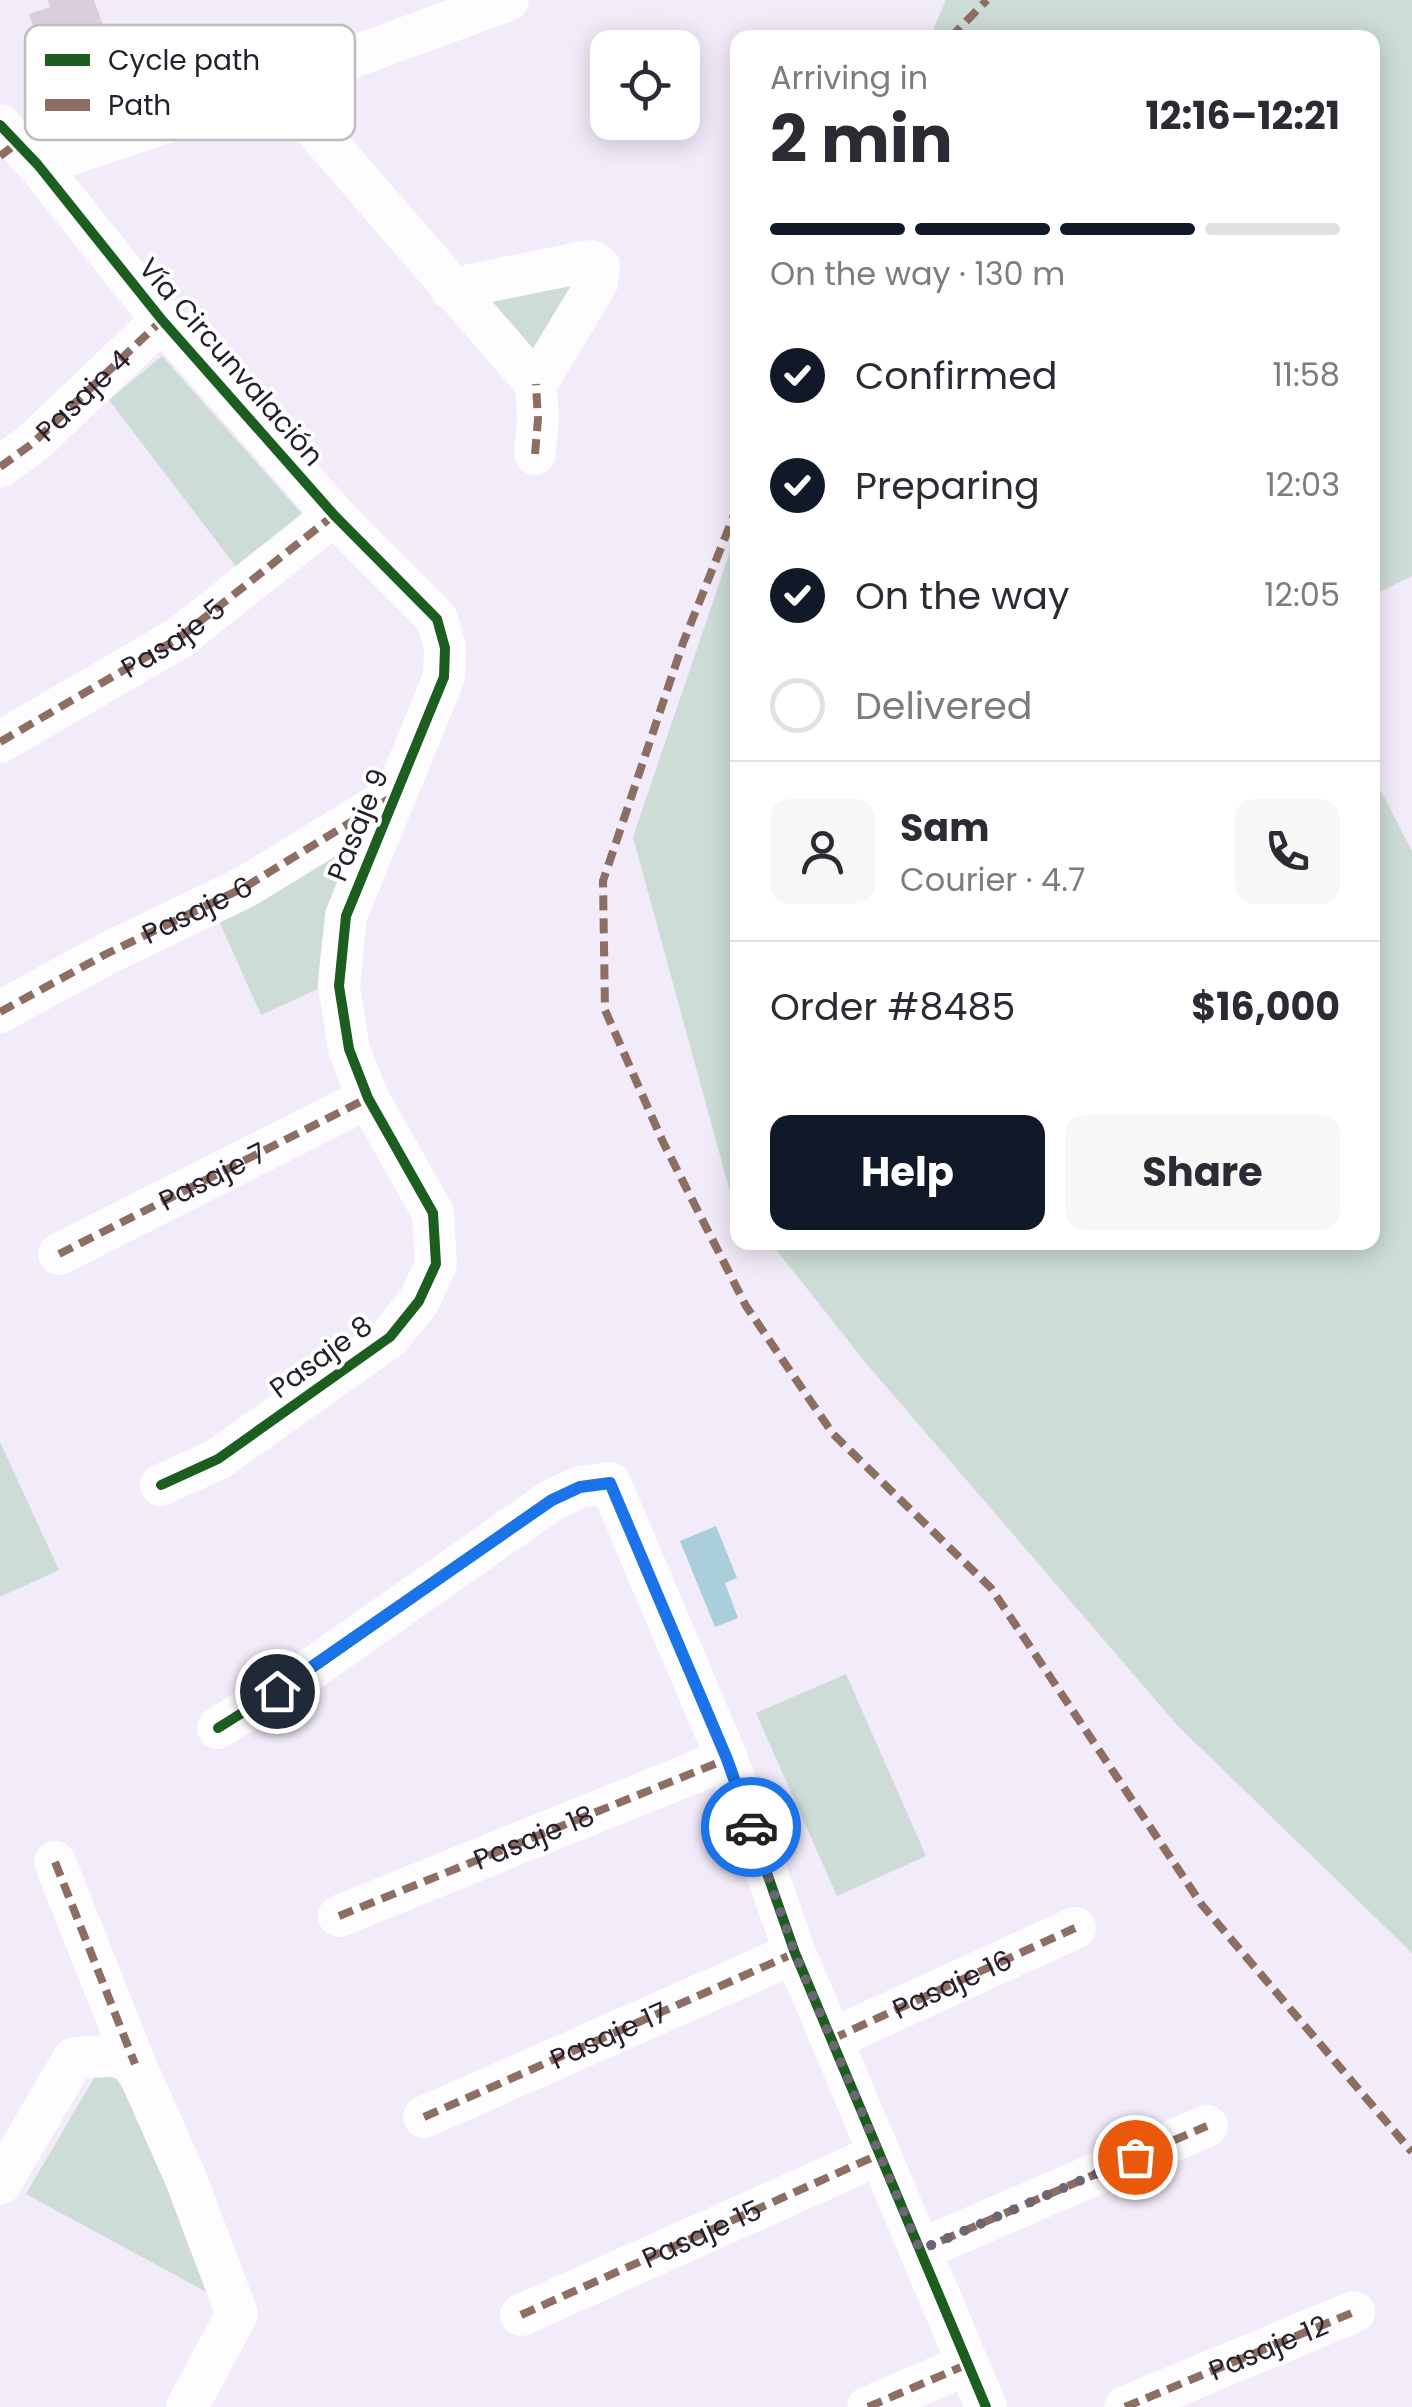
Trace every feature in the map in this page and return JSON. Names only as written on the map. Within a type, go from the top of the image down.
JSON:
[{"type":"street","points":[[355,57],[508,0]]},
{"type":"street","points":[[13,148],[47,140]]},
{"type":"street","points":[[324,140],[536,384]]},
{"type":"street","name":"Vía Circunvalación","points":[[13,148],[334,516],[437,619]]},
{"type":"street","points":[[451,289],[584,262],[592,261],[599,266],[598,282],[536,384],[535,454]]},
{"type":"street","name":"Pasaje 4","points":[[0,466],[33,443],[162,320]]},
{"type":"street","name":"Pasaje 5","points":[[0,742],[179,638],[334,516]]},
{"type":"street","name":"Pasaje 9","points":[[432,1213],[368,1098],[349,1049],[339,986],[346,916],[444,677],[445,648],[437,619]]},
{"type":"street","name":"Pasaje 6","points":[[0,1012],[106,954],[245,887],[392,797]]},
{"type":"street","name":"Pasaje 7","points":[[59,1254],[368,1098]]},
{"type":"street","name":"Pasaje 8","points":[[161,1485],[218,1459],[390,1337],[419,1302],[436,1264],[432,1213]]},
{"type":"street","points":[[218,1728],[307,1672],[552,1500],[580,1487],[610,1483],[727,1759],[795,1954],[986,2407]]},
{"type":"street","name":"Pasaje 18","points":[[339,1916],[727,1759]]},
{"type":"street","points":[[55,1862],[134,2064],[186,2179],[237,2314],[187,2407]]},
{"type":"street","name":"Pasaje 16","points":[[832,2039],[1075,1928]]},
{"type":"street","name":"Pasaje 17","points":[[424,2117],[795,1954]]},
{"type":"street","points":[[0,2184],[74,2058],[115,2055],[134,2064]]},
{"type":"street","points":[[920,2250],[1207,2126]]},
{"type":"street","name":"Pasaje 15","points":[[521,2315],[880,2154]]},
{"type":"street","name":"Pasaje 12","points":[[1125,2407],[1354,2312]]},
{"type":"street","points":[[868,2407],[968,2364]]},
{"type":"shaded area","points":[[946,0],[1412,0],[1412,576],[1380,592],[1380,30],[933,30]]},
{"type":"shaded area","points":[[573,286],[537,356],[490,300]]},
{"type":"shaded area","points":[[162,356],[303,515],[240,572],[109,400]]},
{"type":"shaded area","points":[[730,552],[730,1192],[633,837]]},
{"type":"shaded area","points":[[1380,789],[1412,851],[1412,1953],[1177,1725],[865,1362],[777,1250],[1380,1250]]},
{"type":"shaded area","points":[[360,836],[328,909],[318,989],[261,1015],[219,921]]},
{"type":"shaded area","points":[[0,1442],[59,1570],[0,1597]]},
{"type":"shaded area","points":[[846,1674],[926,1856],[837,1896],[756,1713]]},
{"type":"shaded area","points":[[115,2077],[134,2106],[212,2295],[26,2194],[94,2078]]},
{"type":"water","points":[[716,1526],[737,1578],[725,1583],[738,1618],[715,1627],[680,1541]]},
{"type":"building","points":[[48,0],[94,0],[103,25],[33,25],[29,14],[50,7]]},
{"type":"marked path","points":[[958,30],[987,0]]},
{"type":"marked path","points":[[0,156],[16,144]]},
{"type":"marked path","points":[[0,467],[33,443],[162,320]]},
{"type":"marked path","points":[[535,454],[536,384]]},
{"type":"marked path","points":[[0,742],[179,638],[334,515]]},
{"type":"marked path","points":[[730,525],[683,643],[603,881],[605,1010],[663,1142],[746,1306],[833,1434],[991,1588],[1202,1905],[1412,2152]]},
{"type":"marked path","points":[[0,1012],[106,954],[245,887],[392,797]]},
{"type":"marked path","points":[[59,1254],[368,1098]]},
{"type":"marked path","points":[[339,1916],[727,1759]]},
{"type":"marked path","points":[[55,1862],[135,2064]]},
{"type":"marked path","points":[[832,2039],[1075,1928]]},
{"type":"marked path","points":[[424,2117],[795,1953]]},
{"type":"marked path","points":[[920,2250],[1207,2126]]},
{"type":"marked path","points":[[521,2315],[880,2154]]},
{"type":"marked path","points":[[1125,2407],[1354,2312]]},
{"type":"marked path","points":[[868,2407],[968,2364]]},
{"type":"cycle path","points":[[0,125],[38,165],[162,320],[334,515],[437,619],[445,648],[444,677],[346,916],[339,986],[349,1049],[368,1098],[433,1213],[436,1264],[419,1301],[390,1337],[218,1459],[161,1485]]},
{"type":"cycle path","points":[[218,1728],[307,1672],[552,1500],[580,1487],[610,1483],[727,1759],[795,1953],[986,2407]]},
{"type":"way so far","points":[[751,1827],[795,1954],[920,2250],[1135,2157]]},
{"type":"route","points":[[277,1691],[552,1500],[580,1487],[610,1483],[727,1759],[751,1827]]}]
